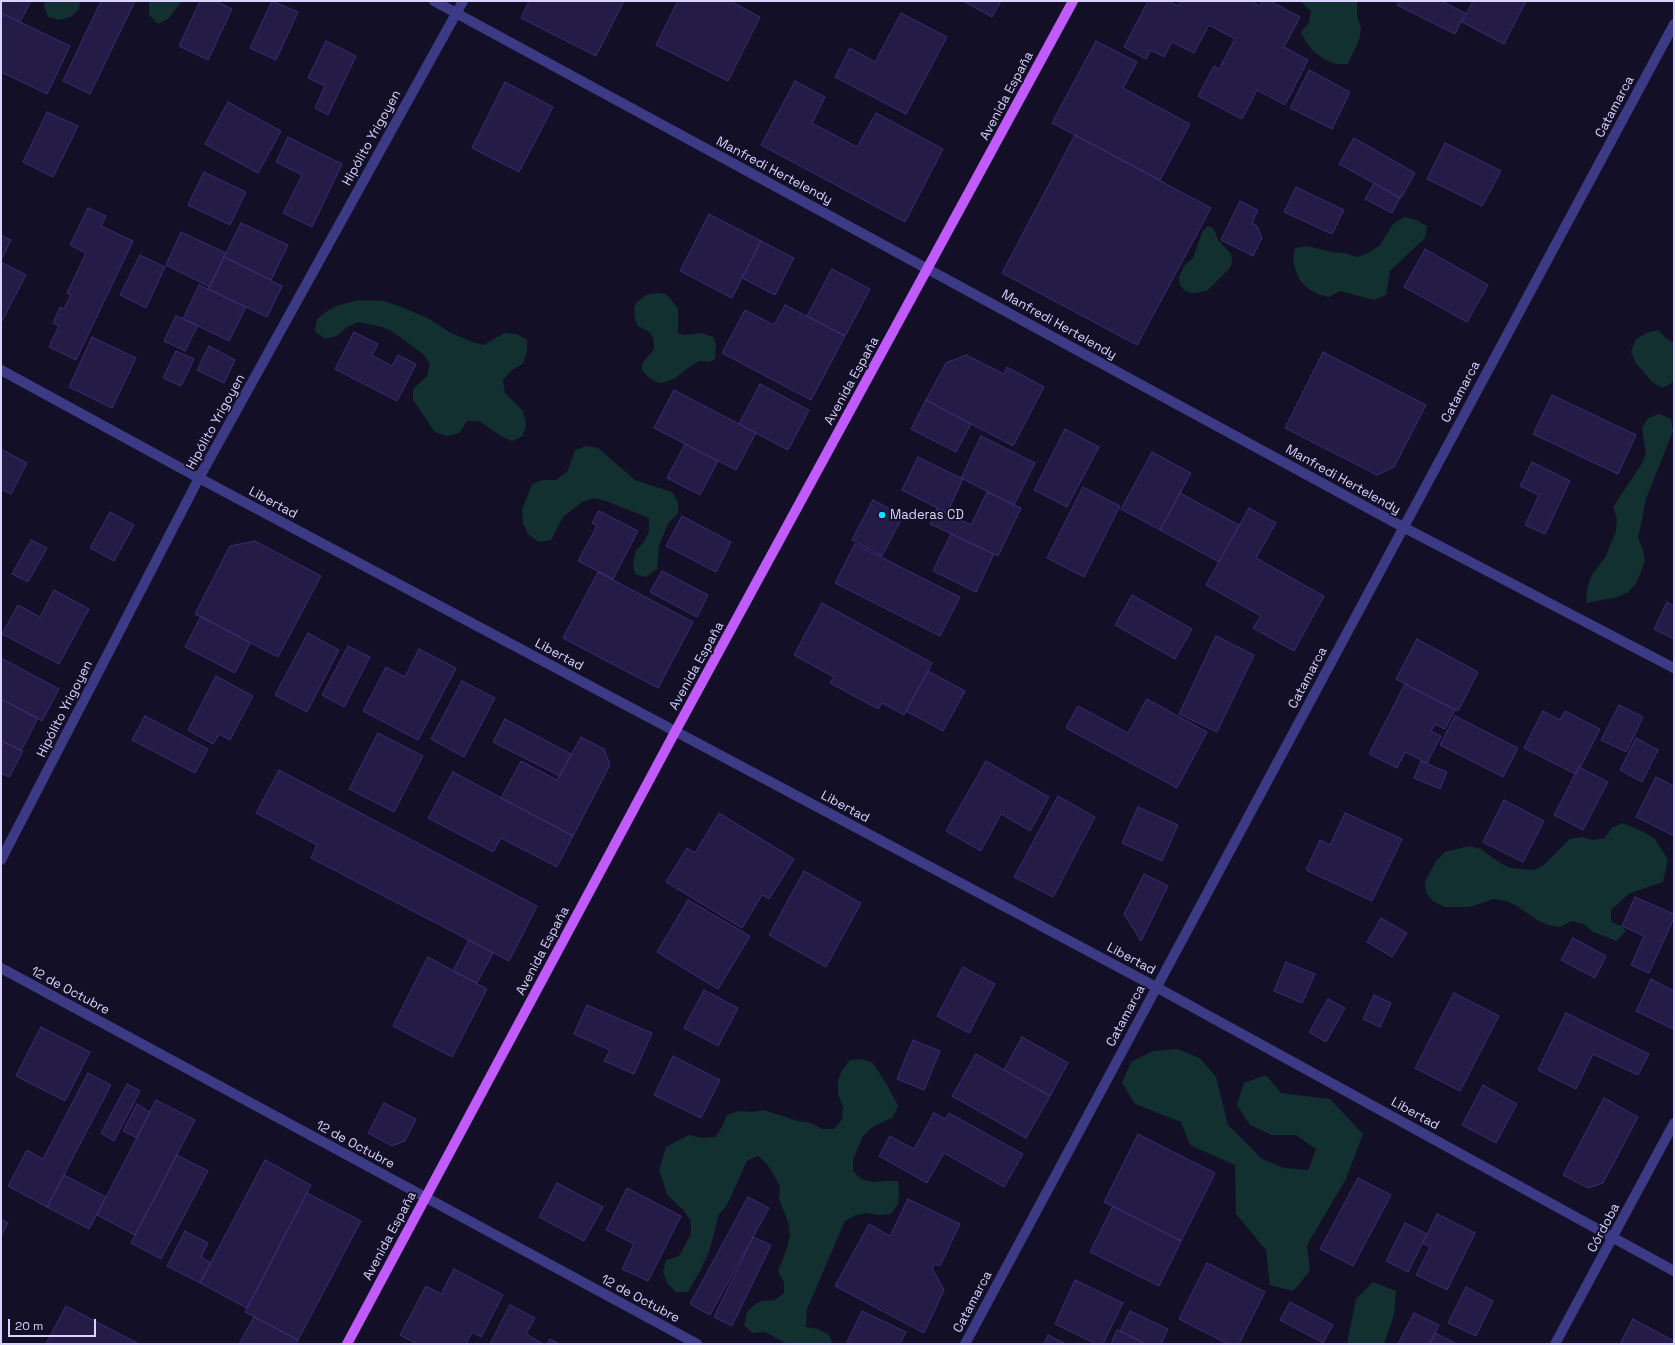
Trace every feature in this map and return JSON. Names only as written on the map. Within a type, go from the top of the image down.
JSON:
[{"type":"main road","name":"Avenida España","points":[[346,1344],[1073,1]]},
{"type":"street","name":"Manfredi Hertelendy","points":[[434,1],[1403,527],[1674,668]]},
{"type":"street","name":"Hipólito Yrigoyen","points":[[1,860],[199,478],[463,1]]},
{"type":"street","name":"Catamarca","points":[[965,1344],[1674,24]]},
{"type":"street","name":"Libertad","points":[[1,370],[199,478],[1156,987],[1674,1271]]},
{"type":"street","name":"12 de Octubre","points":[[1,968],[698,1344]]},
{"type":"street","name":"Córdoba","points":[[1555,1344],[1674,1123]]},
{"type":"green space","points":[[45,1],[80,1],[79,9],[71,17],[59,20],[48,17],[44,6]]},
{"type":"green space","points":[[149,1],[182,1],[168,19],[158,24],[149,15]]},
{"type":"green space","points":[[1302,1],[1357,1],[1357,16],[1361,28],[1359,40],[1348,64],[1336,64],[1324,59],[1314,52],[1306,42],[1301,32],[1309,23],[1311,11],[1302,3]]},
{"type":"green space","points":[[1405,217],[1416,220],[1427,226],[1425,238],[1390,271],[1386,295],[1374,300],[1340,291],[1329,297],[1317,294],[1307,288],[1299,279],[1293,258],[1295,248],[1307,246],[1358,257],[1370,252],[1380,245],[1393,224]]},
{"type":"green space","points":[[1208,226],[1214,229],[1218,240],[1231,254],[1231,266],[1208,290],[1190,293],[1184,290],[1180,285],[1179,277],[1184,266],[1193,258],[1203,230]]},
{"type":"green space","points":[[659,293],[665,294],[670,298],[678,309],[678,333],[684,335],[702,333],[713,337],[716,344],[715,359],[710,362],[700,361],[674,379],[662,383],[656,382],[647,376],[642,370],[642,364],[654,349],[654,343],[653,337],[649,332],[638,326],[635,320],[634,309],[636,303],[646,295]]},
{"type":"green space","points":[[359,300],[384,301],[396,305],[428,318],[449,332],[472,342],[484,345],[504,333],[517,334],[527,340],[527,352],[523,364],[512,370],[503,380],[505,393],[523,411],[526,424],[523,436],[512,441],[501,436],[479,421],[467,421],[459,433],[447,436],[435,432],[413,400],[413,389],[427,376],[430,364],[423,354],[393,332],[382,327],[359,322],[347,327],[337,336],[325,339],[315,331],[317,319],[326,312],[336,306]]},
{"type":"green space","points":[[1658,330],[1667,339],[1674,343],[1674,377],[1672,383],[1662,388],[1652,382],[1636,363],[1631,352],[1635,340],[1646,333]]},
{"type":"green space","points":[[1659,414],[1671,419],[1673,431],[1646,499],[1638,538],[1643,549],[1645,560],[1641,572],[1636,584],[1628,592],[1618,597],[1586,603],[1587,590],[1591,576],[1606,556],[1616,531],[1617,519],[1613,507],[1641,465],[1646,454],[1642,428],[1648,418]]},
{"type":"green space","points":[[586,446],[598,448],[635,480],[672,492],[678,502],[678,514],[669,522],[659,545],[657,569],[646,577],[635,574],[633,562],[636,550],[644,542],[649,531],[649,518],[606,501],[594,498],[582,502],[563,517],[551,540],[539,542],[528,534],[523,523],[522,510],[532,484],[543,480],[556,480],[567,472],[575,450]]},
{"type":"green space","points":[[1622,823],[1644,832],[1655,839],[1668,860],[1663,882],[1630,893],[1611,910],[1611,922],[1622,926],[1626,931],[1617,941],[1593,932],[1584,924],[1572,921],[1560,927],[1548,925],[1506,901],[1494,899],[1470,907],[1445,907],[1434,902],[1426,893],[1425,881],[1436,861],[1445,852],[1469,846],[1481,849],[1500,863],[1511,868],[1534,870],[1544,865],[1570,839],[1582,837],[1593,840],[1605,838],[1612,828]]},
{"type":"green space","points":[[1177,1049],[1200,1058],[1216,1077],[1228,1125],[1262,1159],[1284,1168],[1308,1170],[1316,1149],[1296,1135],[1271,1135],[1250,1125],[1237,1105],[1244,1083],[1266,1075],[1281,1093],[1330,1099],[1363,1134],[1346,1179],[1307,1245],[1310,1271],[1293,1291],[1270,1285],[1266,1250],[1236,1214],[1235,1165],[1190,1145],[1181,1122],[1135,1104],[1122,1083],[1131,1062],[1153,1051]]},
{"type":"green space","points":[[862,1059],[873,1063],[898,1106],[893,1117],[871,1128],[863,1136],[853,1159],[853,1171],[861,1179],[873,1182],[898,1181],[898,1204],[891,1214],[879,1215],[867,1213],[856,1215],[845,1221],[807,1309],[806,1327],[818,1329],[829,1335],[833,1344],[787,1344],[765,1332],[752,1333],[744,1325],[747,1312],[753,1306],[761,1301],[775,1300],[784,1293],[784,1282],[778,1271],[787,1248],[790,1235],[788,1222],[779,1199],[780,1186],[767,1164],[758,1156],[747,1161],[727,1205],[719,1214],[710,1249],[688,1292],[676,1292],[667,1283],[663,1272],[666,1260],[679,1256],[691,1234],[691,1221],[684,1211],[667,1194],[659,1170],[666,1147],[689,1135],[702,1138],[715,1137],[722,1127],[727,1115],[739,1111],[751,1112],[764,1110],[798,1121],[811,1123],[822,1129],[834,1129],[842,1119],[843,1107],[838,1094],[838,1081],[842,1070],[850,1060]]},
{"type":"green space","points":[[1373,1282],[1396,1291],[1394,1315],[1384,1344],[1347,1344],[1356,1299]]},
{"type":"building","points":[[1,1],[31,1],[20,22],[1,13]]},
{"type":"building","points":[[101,1],[135,1],[90,94],[63,81]]},
{"type":"building","points":[[200,1],[215,1],[232,9],[208,60],[179,46]]},
{"type":"building","points":[[272,1],[298,12],[276,60],[250,48]]},
{"type":"building","points":[[529,1],[624,1],[596,56],[521,18]]},
{"type":"building","points":[[678,1],[730,1],[760,17],[728,81],[656,45]]},
{"type":"building","points":[[963,1],[1001,1],[992,17]]},
{"type":"building","points":[[1148,1],[1168,1],[1178,6],[1181,1],[1251,1],[1260,6],[1263,1],[1270,1],[1300,17],[1284,47],[1308,60],[1285,105],[1257,90],[1242,119],[1198,96],[1214,66],[1219,69],[1235,39],[1209,25],[1194,53],[1172,42],[1164,57],[1151,50],[1146,59],[1124,47]]},
{"type":"building","points":[[1399,1],[1441,1],[1465,13],[1455,34],[1397,5]]},
{"type":"building","points":[[1473,1],[1526,1],[1504,44],[1462,22]]},
{"type":"building","points":[[1,13],[70,46],[47,94],[1,72]]},
{"type":"building","points":[[901,13],[947,37],[906,114],[835,77],[850,48],[875,62]]},
{"type":"building","points":[[326,41],[356,56],[328,115],[315,108],[325,86],[308,78]]},
{"type":"building","points":[[1096,41],[1137,62],[1123,88],[1190,124],[1160,180],[1052,123]]},
{"type":"building","points":[[1309,70],[1350,92],[1332,129],[1290,108]]},
{"type":"building","points":[[795,81],[825,97],[812,123],[857,147],[876,113],[943,149],[905,222],[761,145]]},
{"type":"building","points":[[505,82],[553,107],[519,172],[472,148]]},
{"type":"building","points":[[228,102],[281,131],[258,173],[205,144]]},
{"type":"building","points":[[47,112],[78,126],[53,177],[23,162]]},
{"type":"building","points":[[1075,135],[1211,208],[1137,345],[1002,273]]},
{"type":"building","points":[[288,137],[342,164],[312,227],[283,213],[302,175],[276,162]]},
{"type":"building","points":[[1354,138],[1415,173],[1401,198],[1339,164]]},
{"type":"building","points":[[1445,143],[1501,171],[1482,206],[1427,179]]},
{"type":"building","points":[[204,172],[246,192],[230,225],[188,205]]},
{"type":"building","points":[[1374,183],[1400,198],[1392,213],[1365,199]]},
{"type":"building","points":[[1296,187],[1344,210],[1332,234],[1284,212]]},
{"type":"building","points":[[1240,201],[1258,210],[1252,223],[1257,226],[1262,238],[1253,256],[1221,240]]},
{"type":"building","points":[[88,208],[106,216],[101,226],[133,241],[76,360],[49,347],[59,326],[53,323],[60,307],[64,309],[71,295],[67,293],[86,253],[70,245]]},
{"type":"building","points":[[709,214],[761,241],[732,298],[680,271]]},
{"type":"building","points":[[241,223],[288,245],[271,280],[224,257]]},
{"type":"building","points":[[181,232],[226,253],[210,287],[166,265]]},
{"type":"building","points":[[1,235],[11,240],[1,260]]},
{"type":"building","points":[[761,241],[794,258],[775,295],[742,278]]},
{"type":"building","points":[[1425,249],[1488,285],[1467,322],[1404,287]]},
{"type":"building","points":[[140,255],[165,267],[146,308],[120,295]]},
{"type":"building","points":[[224,257],[282,286],[267,317],[208,289]]},
{"type":"building","points":[[1,262],[26,275],[1,323]]},
{"type":"building","points":[[832,269],[870,289],[845,336],[807,316]]},
{"type":"building","points":[[199,285],[246,307],[229,341],[183,319]]},
{"type":"building","points":[[785,305],[845,336],[811,400],[722,353],[745,310],[774,325]]},
{"type":"building","points":[[176,316],[198,325],[185,351],[164,341]]},
{"type":"building","points":[[354,332],[378,344],[372,355],[392,366],[398,355],[416,364],[397,401],[335,369]]},
{"type":"building","points":[[92,337],[136,358],[112,408],[69,387]]},
{"type":"building","points":[[209,346],[235,360],[224,383],[197,370]]},
{"type":"building","points":[[176,351],[194,359],[181,386],[163,378]]},
{"type":"building","points":[[1323,352],[1426,405],[1394,467],[1377,475],[1285,428]]},
{"type":"building","points":[[966,355],[1004,374],[1007,367],[1044,387],[1013,446],[926,400],[946,363]]},
{"type":"building","points":[[760,384],[809,410],[788,450],[739,424]]},
{"type":"building","points":[[674,390],[756,433],[736,470],[654,428]]},
{"type":"building","points":[[1552,395],[1636,435],[1618,474],[1533,434]]},
{"type":"building","points":[[926,400],[971,424],[956,452],[911,429]]},
{"type":"building","points":[[1065,429],[1099,447],[1067,507],[1034,490]]},
{"type":"building","points":[[981,436],[1035,463],[1014,505],[961,478]]},
{"type":"building","points":[[685,444],[718,461],[700,495],[667,478]]},
{"type":"building","points":[[1,449],[27,463],[11,494],[1,489]]},
{"type":"building","points":[[1152,452],[1191,473],[1160,530],[1121,509]]},
{"type":"building","points":[[918,457],[963,479],[947,513],[902,490]]},
{"type":"building","points":[[1532,462],[1570,481],[1545,534],[1525,525],[1539,495],[1520,486]]},
{"type":"building","points":[[1083,487],[1120,506],[1084,577],[1047,558]]},
{"type":"building","points":[[987,492],[1021,508],[998,556],[930,524],[937,508],[971,525]]},
{"type":"building","points":[[1180,493],[1239,525],[1219,562],[1160,530]]},
{"type":"building","points":[[873,500],[903,516],[882,556],[852,540]]},
{"type":"building","points":[[1249,508],[1276,523],[1256,558],[1324,596],[1294,651],[1253,628],[1261,616],[1206,585]]},
{"type":"building","points":[[599,511],[638,531],[613,579],[578,561],[597,526],[592,523]]},
{"type":"building","points":[[110,512],[134,525],[114,561],[90,548]]},
{"type":"building","points":[[682,516],[731,542],[716,572],[666,546]]},
{"type":"building","points":[[951,534],[994,554],[976,592],[933,571]]},
{"type":"building","points":[[31,540],[47,548],[28,582],[12,574]]},
{"type":"building","points":[[255,541],[321,576],[278,657],[195,614],[230,546]]},
{"type":"building","points":[[855,544],[960,597],[940,636],[835,583]]},
{"type":"building","points":[[662,571],[708,595],[697,617],[650,592]]},
{"type":"building","points":[[598,572],[693,622],[658,688],[563,638]]},
{"type":"building","points":[[54,590],[89,609],[59,664],[2,634],[18,605],[40,617]]},
{"type":"building","points":[[1132,595],[1192,629],[1175,659],[1115,625]]},
{"type":"building","points":[[1667,602],[1674,606],[1674,639],[1654,629]]},
{"type":"building","points":[[822,603],[932,663],[904,715],[882,703],[878,709],[830,683],[834,677],[794,655]]},
{"type":"building","points":[[201,616],[250,643],[235,673],[185,647]]},
{"type":"building","points":[[308,633],[339,650],[307,712],[275,695]]},
{"type":"building","points":[[1216,636],[1254,655],[1217,732],[1179,714]]},
{"type":"building","points":[[1417,639],[1478,672],[1458,711],[1396,679]]},
{"type":"building","points":[[348,646],[370,657],[344,707],[322,695]]},
{"type":"building","points":[[419,649],[456,668],[418,740],[363,711],[386,667],[405,677]]},
{"type":"building","points":[[1,658],[59,689],[42,721],[1,699]]},
{"type":"building","points":[[928,671],[965,691],[943,731],[906,711]]},
{"type":"building","points":[[216,676],[253,696],[230,740],[219,734],[213,744],[188,730]]},
{"type":"building","points":[[462,681],[495,698],[464,757],[431,739]]},
{"type":"building","points":[[1405,684],[1455,710],[1445,729],[1435,724],[1431,731],[1441,736],[1427,763],[1405,752],[1397,768],[1369,754]]},
{"type":"building","points":[[1,699],[38,718],[21,751],[1,740]]},
{"type":"building","points":[[1147,699],[1207,732],[1177,788],[1066,728],[1078,706],[1128,733]]},
{"type":"building","points":[[1619,705],[1643,717],[1626,752],[1601,740]]},
{"type":"building","points":[[1543,711],[1560,720],[1565,711],[1600,729],[1580,768],[1579,767],[1575,774],[1524,748]]},
{"type":"building","points":[[145,716],[208,749],[195,773],[132,740]]},
{"type":"building","points":[[1455,716],[1518,748],[1503,777],[1440,745]]},
{"type":"building","points":[[505,719],[571,754],[560,776],[493,742]]},
{"type":"building","points":[[378,733],[423,756],[394,812],[349,789]]},
{"type":"building","points":[[581,737],[604,749],[610,765],[573,836],[501,798],[521,761],[557,780]]},
{"type":"building","points":[[1636,738],[1658,750],[1642,782],[1620,770]]},
{"type":"building","points":[[4,742],[23,751],[9,777],[1,773],[1,748]]},
{"type":"building","points":[[986,761],[1049,797],[1030,831],[1001,814],[981,851],[946,831]]},
{"type":"building","points":[[1421,761],[1447,772],[1440,789],[1414,778]]},
{"type":"building","points":[[1579,767],[1608,782],[1583,830],[1554,815]]},
{"type":"building","points":[[279,770],[537,906],[509,961],[311,858],[317,845],[256,813]]},
{"type":"building","points":[[453,772],[573,836],[557,867],[501,838],[493,852],[428,818]]},
{"type":"building","points":[[1656,777],[1674,786],[1674,836],[1636,817]]},
{"type":"building","points":[[1058,796],[1095,817],[1053,897],[1014,877]]},
{"type":"building","points":[[1504,800],[1544,821],[1523,862],[1483,842]]},
{"type":"building","points":[[1138,807],[1178,825],[1162,861],[1122,843]]},
{"type":"building","points":[[719,813],[794,859],[769,899],[762,895],[742,928],[666,882],[687,848],[695,853]]},
{"type":"building","points":[[1345,813],[1402,839],[1372,901],[1306,870],[1320,840],[1330,845]]},
{"type":"building","points":[[804,871],[861,903],[826,967],[769,935]]},
{"type":"building","points":[[1144,874],[1168,886],[1141,941],[1124,914]]},
{"type":"building","points":[[1635,897],[1674,914],[1674,918],[1649,973],[1631,965],[1644,936],[1622,926]]},
{"type":"building","points":[[688,900],[750,936],[718,989],[657,952]]},
{"type":"building","points":[[1381,918],[1407,933],[1392,957],[1367,942]]},
{"type":"building","points":[[1573,938],[1606,956],[1595,978],[1561,960]]},
{"type":"building","points":[[469,940],[493,953],[477,983],[453,971]]},
{"type":"building","points":[[428,957],[487,989],[452,1057],[393,1026]]},
{"type":"building","points":[[1286,962],[1315,974],[1302,1003],[1274,991]]},
{"type":"building","points":[[963,967],[995,984],[969,1033],[937,1016]]},
{"type":"building","points":[[1651,979],[1674,991],[1673,1029],[1636,1011]]},
{"type":"building","points":[[704,990],[738,1008],[718,1046],[684,1028]]},
{"type":"building","points":[[1454,993],[1499,1016],[1460,1091],[1415,1068]]},
{"type":"building","points":[[1374,995],[1391,1003],[1380,1027],[1363,1019]]},
{"type":"building","points":[[1328,999],[1345,1008],[1326,1042],[1309,1032]]},
{"type":"building","points":[[587,1005],[652,1033],[634,1074],[604,1061],[610,1050],[574,1034]]},
{"type":"building","points":[[1566,1013],[1649,1054],[1638,1075],[1593,1054],[1576,1089],[1538,1070]]},
{"type":"building","points":[[41,1027],[90,1052],[65,1101],[16,1076]]},
{"type":"building","points":[[1022,1037],[1068,1063],[1050,1096],[1004,1070]]},
{"type":"building","points":[[913,1040],[940,1051],[924,1090],[897,1079]]},
{"type":"building","points":[[976,1054],[1050,1096],[1026,1138],[952,1096]]},
{"type":"building","points":[[673,1056],[720,1080],[701,1118],[654,1095]]},
{"type":"building","points":[[88,1073],[111,1085],[47,1207],[8,1186],[27,1150],[43,1159]]},
{"type":"building","points":[[127,1084],[140,1091],[114,1141],[101,1133]]},
{"type":"building","points":[[1483,1085],[1517,1104],[1496,1143],[1462,1125]]},
{"type":"building","points":[[1604,1098],[1638,1117],[1603,1183],[1588,1188],[1563,1175]]},
{"type":"building","points":[[156,1100],[195,1120],[135,1235],[97,1215]]},
{"type":"building","points":[[384,1103],[416,1119],[405,1141],[392,1146],[368,1133]]},
{"type":"building","points":[[137,1104],[150,1112],[137,1138],[123,1131]]},
{"type":"building","points":[[934,1113],[945,1119],[949,1113],[1023,1154],[1004,1187],[944,1153],[927,1183],[879,1156],[890,1136],[914,1149]]},
{"type":"building","points":[[1138,1134],[1215,1173],[1181,1241],[1104,1202]]},
{"type":"building","points":[[177,1155],[208,1171],[161,1259],[131,1243]]},
{"type":"building","points":[[265,1160],[311,1185],[247,1308],[200,1283]]},
{"type":"building","points":[[64,1175],[106,1197],[89,1229],[47,1207]]},
{"type":"building","points":[[1358,1178],[1391,1195],[1353,1266],[1320,1249]]},
{"type":"building","points":[[557,1183],[603,1207],[584,1241],[539,1217]]},
{"type":"building","points":[[627,1188],[681,1216],[648,1281],[622,1269],[634,1244],[606,1230]]},
{"type":"building","points":[[307,1193],[361,1221],[298,1340],[245,1312]]},
{"type":"building","points":[[748,1197],[769,1208],[710,1315],[690,1304]]},
{"type":"building","points":[[908,1199],[960,1224],[940,1266],[935,1264],[932,1268],[944,1290],[924,1333],[835,1286],[869,1224],[890,1236]]},
{"type":"building","points":[[1113,1206],[1181,1241],[1159,1286],[1090,1252]]},
{"type":"building","points":[[1437,1214],[1475,1233],[1447,1290],[1416,1275],[1430,1247],[1423,1243]]},
{"type":"building","points":[[1,1219],[8,1223],[1,1236]]},
{"type":"building","points":[[1405,1223],[1427,1234],[1408,1272],[1386,1261]]},
{"type":"building","points":[[185,1231],[208,1243],[201,1257],[211,1263],[200,1283],[167,1266]]},
{"type":"building","points":[[753,1237],[771,1245],[732,1326],[714,1317]]},
{"type":"building","points":[[1207,1263],[1265,1292],[1239,1344],[1228,1344],[1179,1319]]},
{"type":"building","points":[[454,1269],[503,1295],[481,1337],[472,1332],[466,1344],[417,1344],[400,1335],[426,1286],[441,1294]]},
{"type":"building","points":[[1075,1280],[1123,1303],[1103,1344],[1096,1344],[1055,1324]]},
{"type":"building","points":[[1466,1287],[1493,1301],[1476,1336],[1448,1323]]},
{"type":"building","points":[[1290,1302],[1333,1325],[1323,1343],[1280,1320]]},
{"type":"building","points":[[510,1305],[535,1318],[526,1334],[543,1344],[490,1344]]},
{"type":"building","points":[[66,1306],[139,1344],[46,1344]]},
{"type":"building","points":[[862,1311],[906,1332],[900,1344],[846,1344]]},
{"type":"building","points":[[1130,1311],[1168,1329],[1161,1344],[1146,1344],[1120,1331]]},
{"type":"building","points":[[1414,1313],[1439,1325],[1430,1344],[1398,1344]]},
{"type":"building","points":[[254,1317],[298,1340],[296,1344],[239,1344]]},
{"type":"building","points":[[1633,1319],[1674,1341],[1674,1344],[1620,1344]]},
{"type":"building","points":[[1117,1330],[1120,1331],[1146,1344],[1111,1344]]},
{"type":"building","points":[[1435,1333],[1455,1343],[1455,1344],[1430,1344]]},
{"type":"building","points":[[1048,1335],[1066,1344],[1044,1344]]},
{"type":"building","points":[[550,1339],[559,1344],[548,1344]]},
{"type":"place","name":"Maderas CD","points":[[882,515]]}]
